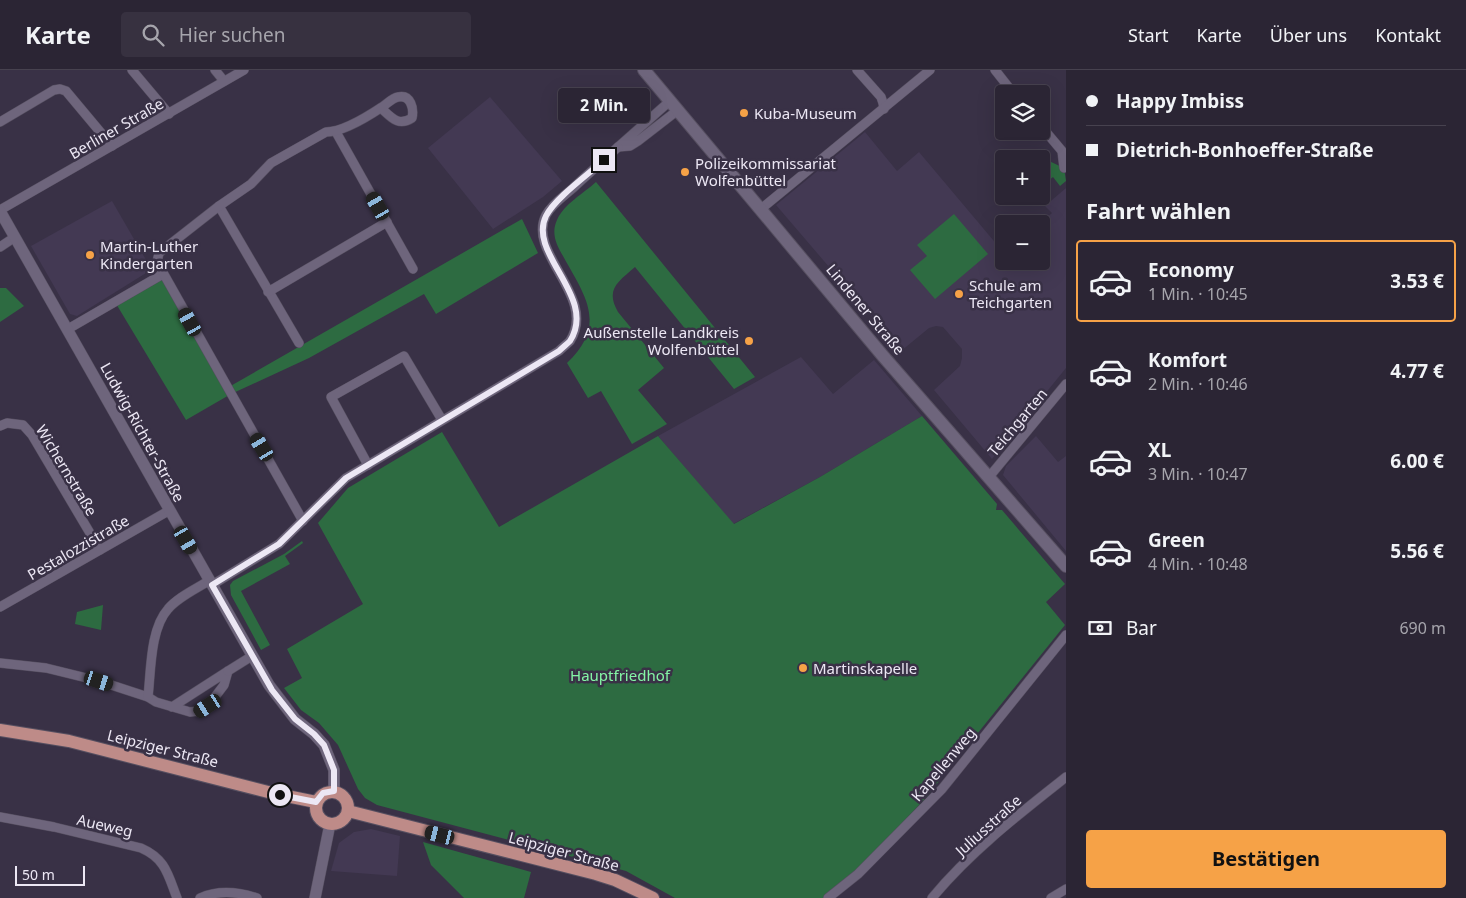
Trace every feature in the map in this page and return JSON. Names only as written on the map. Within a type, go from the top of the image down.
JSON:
[{"type":"main road","name":"Lindener Straße","points":[[644,70],[888,361],[1066,566]]},
{"type":"main road","name":"Leipziger Straße","points":[[0,730],[69,741],[272,793],[316,802]]},
{"type":"main road","points":[[334,791],[341,794],[346,800],[348,811],[342,821],[330,824],[318,816],[316,802],[323,793],[334,791]]},
{"type":"main road","name":"Leipziger Straße","points":[[348,811],[600,876],[626,885],[653,898]]},
{"type":"street","points":[[132,70],[169,114]]},
{"type":"street","points":[[214,70],[224,82]]},
{"type":"street","name":"Berliner Straße","points":[[0,210],[244,70]]},
{"type":"street","points":[[857,70],[881,97],[884,109]]},
{"type":"street","points":[[761,209],[930,70]]},
{"type":"street","points":[[995,70],[1007,85]]},
{"type":"street","points":[[0,122],[54,90],[60,89],[66,92],[112,146]]},
{"type":"street","points":[[148,697],[154,639],[166,610],[176,601],[279,544],[336,486],[442,420],[559,351],[570,340],[575,326],[576,312],[573,298],[548,252],[543,228],[546,216],[556,203],[618,147],[674,106]]},
{"type":"street","points":[[303,521],[157,262],[160,253],[219,206],[251,184],[271,163],[326,132],[336,132],[381,108]]},
{"type":"street","points":[[336,132],[413,269]]},
{"type":"street","points":[[1050,137],[1062,151],[1064,168]]},
{"type":"street","points":[[219,206],[299,343]]},
{"type":"street","name":"Ludwig-Richter-Straße","points":[[0,210],[272,690],[295,719],[314,734],[324,745],[334,770],[334,791]]},
{"type":"street","points":[[268,292],[388,222]]},
{"type":"street","points":[[0,247],[15,238]]},
{"type":"street","points":[[68,329],[163,274]]},
{"type":"street","points":[[368,465],[331,397],[404,356],[442,420]]},
{"type":"street","name":"Teichgarten","points":[[989,477],[1066,384]]},
{"type":"street","name":"Wichernstraße","points":[[0,426],[7,423],[23,425],[32,435],[100,550]]},
{"type":"street","name":"Pestalozzistraße","points":[[0,607],[170,510]]},
{"type":"street","name":"Kapellenweg","points":[[828,898],[858,874],[942,789],[1066,635]]},
{"type":"street","points":[[172,707],[252,656]]},
{"type":"street","points":[[0,663],[46,668],[99,681],[190,712],[199,711],[208,706],[224,684],[228,671]]},
{"type":"street","name":"Juliusstraße","points":[[932,898],[979,850],[1066,777]]},
{"type":"street","name":"Aueweg","points":[[0,817],[54,827],[141,848],[154,854],[164,865],[177,898]]},
{"type":"street","points":[[315,898],[330,824]]},
{"type":"street","points":[[1051,898],[1066,889]]},
{"type":"street","points":[[200,898],[232,893],[257,898]]},
{"type":"shaded area","points":[[490,97],[562,181],[543,197],[493,229],[428,148]]},
{"type":"shaded area","name":"Schule am Teichgarten","points":[[865,132],[897,171],[919,152],[995,242],[995,270],[1050,270],[1050,215],[1052,213],[1045,206],[1050,205],[1050,202],[1066,188],[1066,368],[992,459],[934,390],[960,366],[962,349],[943,327],[936,326],[929,328],[901,351],[776,205]]},
{"type":"shaded area","name":"Martin-Luther Kindergarten","points":[[112,201],[149,265],[146,273],[77,316],[70,314],[31,246]]},
{"type":"shaded area","points":[[801,357],[833,394],[874,360],[922,416],[820,477],[733,524],[658,436]]},
{"type":"shaded area","points":[[1036,436],[1058,462],[1066,456],[1066,551],[1003,475],[1006,466]]},
{"type":"shaded area","points":[[371,829],[400,836],[397,876],[331,871],[339,843],[354,832]]},
{"type":"green space","points":[[1050,161],[1064,168],[1066,181],[1060,186],[1053,177],[1050,180]]},
{"type":"green space","points":[[596,182],[755,377],[734,389],[635,267],[615,286],[613,292],[614,304],[618,312],[664,368],[638,390],[667,424],[632,444],[601,391],[588,398],[567,363],[580,349],[587,335],[590,323],[589,310],[579,284],[558,247],[554,229],[564,209]]},
{"type":"green space","points":[[954,214],[988,254],[935,299],[910,270],[927,256],[917,245]]},
{"type":"green space","points":[[522,219],[538,253],[436,314],[424,294],[309,358],[231,394],[186,420],[115,302],[163,274],[227,388]]},
{"type":"green space","points":[[0,288],[6,288],[24,306],[0,322]]},
{"type":"green space","name":"Hauptfriedhof","points":[[922,416],[997,504],[996,510],[1002,510],[1065,584],[1046,602],[1065,625],[923,801],[856,871],[823,898],[675,898],[626,871],[377,805],[365,798],[358,789],[338,745],[319,723],[301,710],[284,688],[302,678],[287,649],[363,604],[318,523],[348,488],[442,432],[499,527],[658,436],[734,524],[820,477]]},
{"type":"green space","points":[[302,541],[303,543],[285,556],[290,564],[241,591],[270,645],[261,650],[231,595],[230,585],[233,581],[284,554]]},
{"type":"green space","points":[[103,605],[101,630],[75,624],[77,612]]},
{"type":"green space","points":[[423,842],[531,872],[524,898],[464,898],[431,865]]},
{"type":"place","name":"Kuba-Museum","points":[[744,113]]},
{"type":"place","name":"Polizeikommissariat Wolfenbüttel","points":[[685,172]]},
{"type":"place","name":"Martin-Luther Kindergarten","points":[[90,255]]},
{"type":"place","name":"Schule am Teichgarten","points":[[959,294]]},
{"type":"place","name":"Außenstelle Landkreis Wolfenbüttel","points":[[749,341]]},
{"type":"place","name":"Martinskapelle","points":[[803,668]]},
{"type":"route","points":[[280,795],[316,802],[323,793],[334,791],[334,770],[324,745],[314,734],[295,719],[272,690],[212,585],[279,544],[346,478],[559,351],[570,340],[575,326],[576,312],[573,298],[548,252],[543,228],[546,216],[556,203],[604,160]]}]
